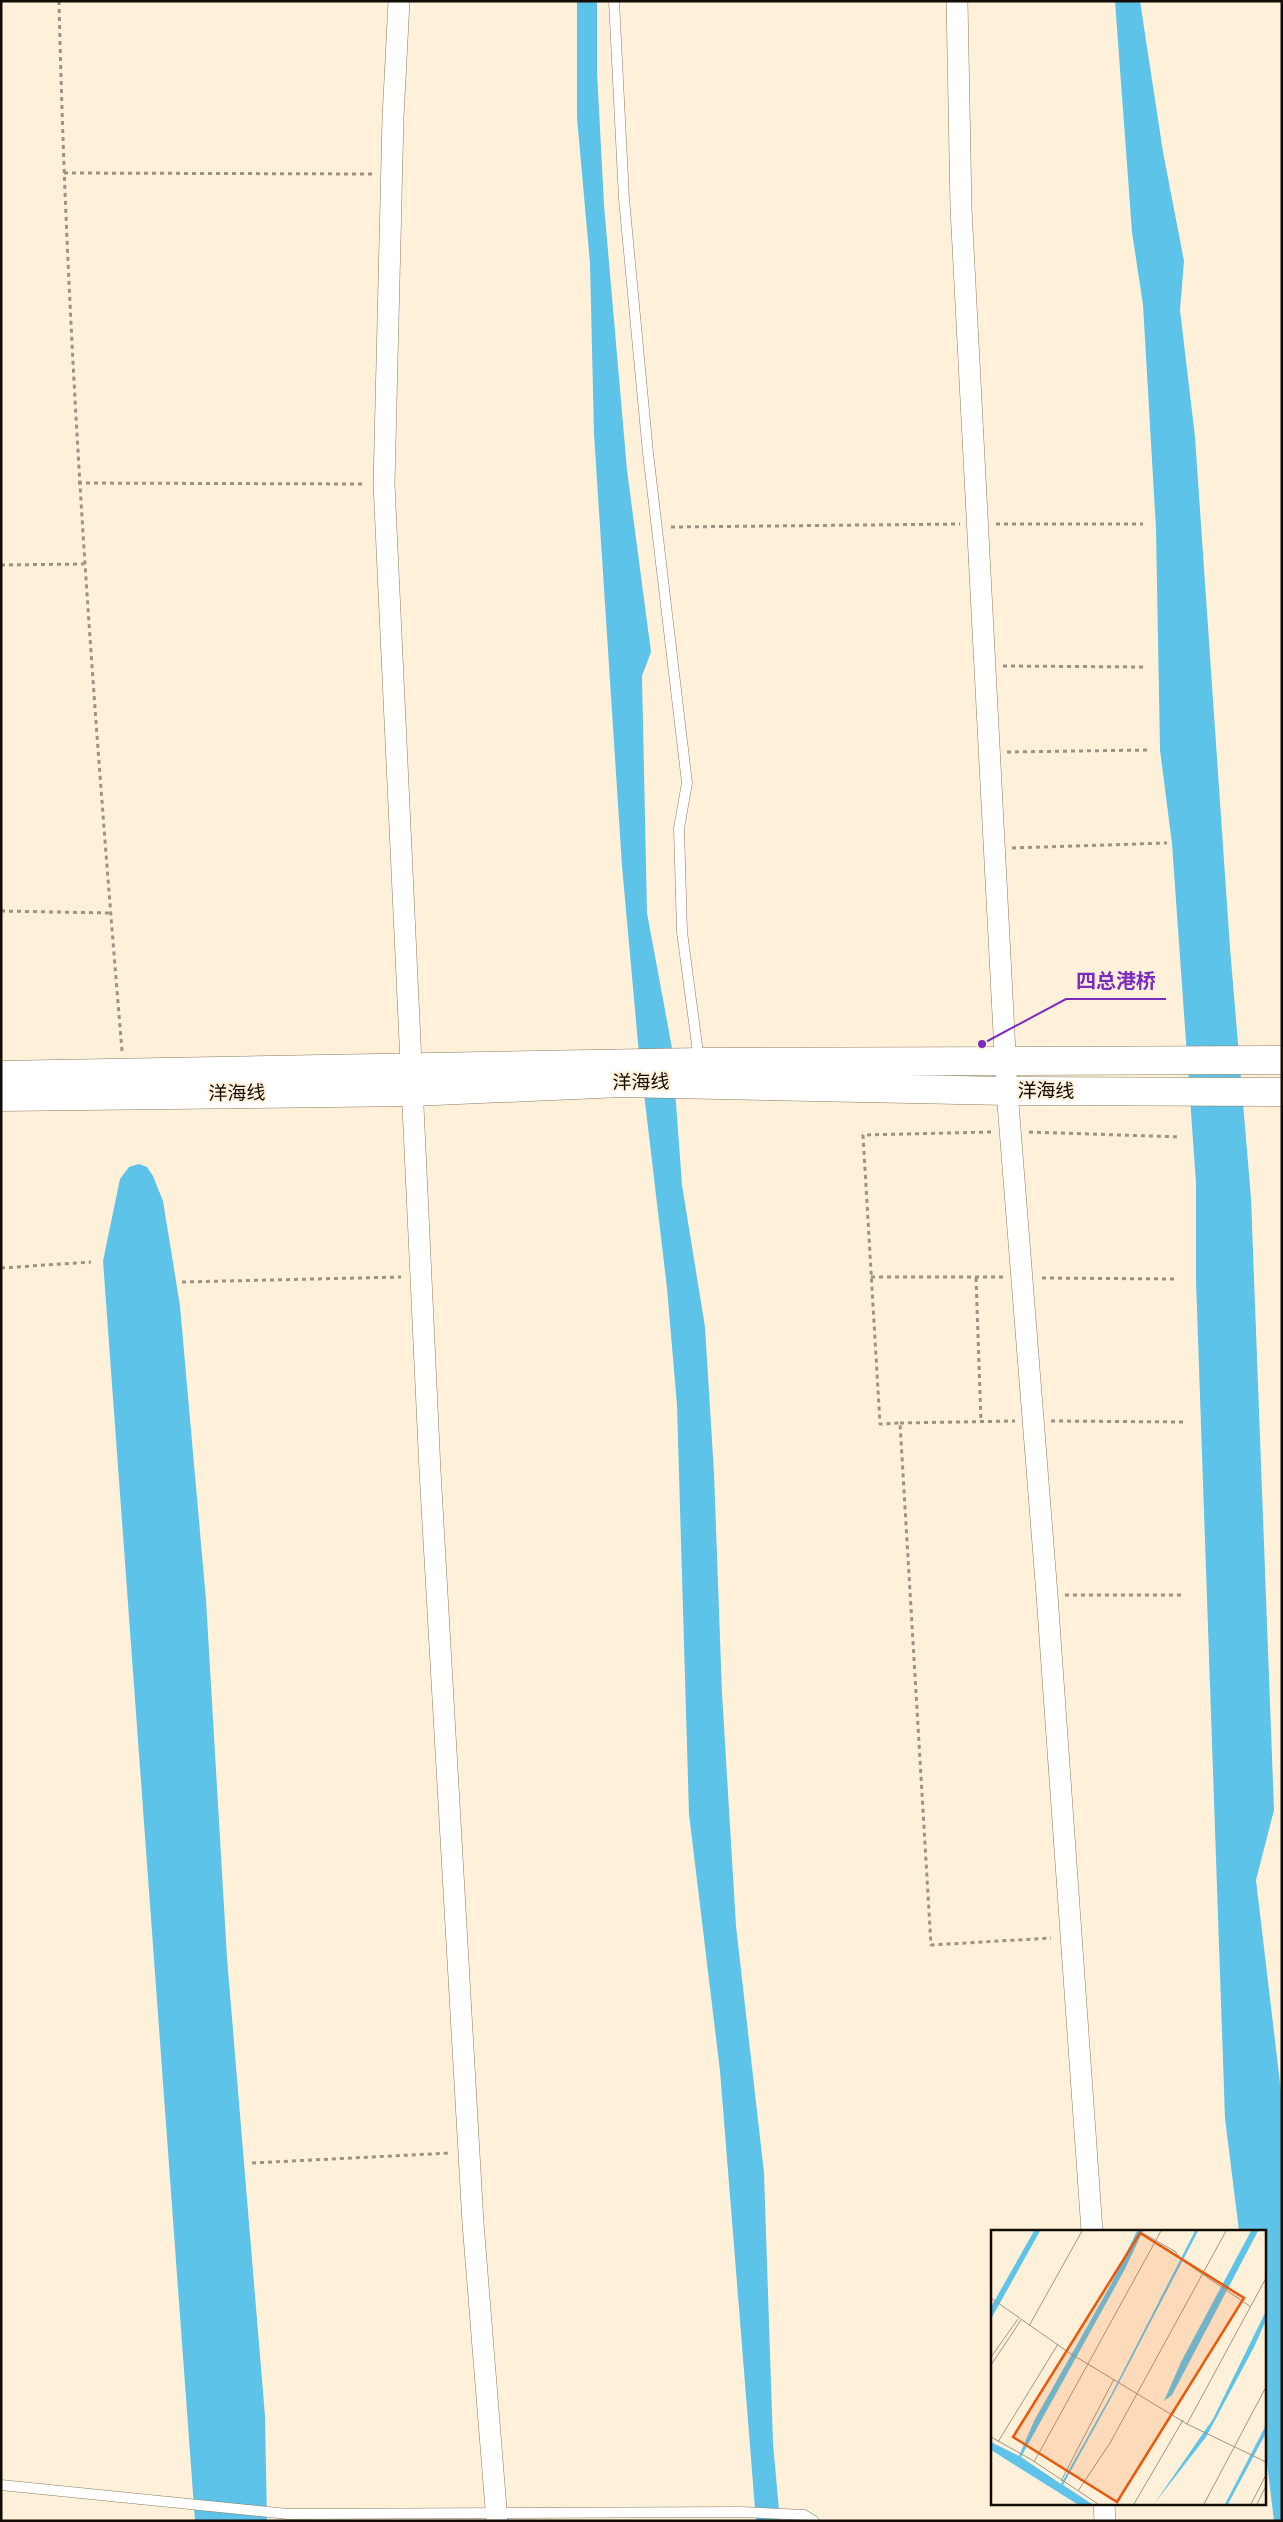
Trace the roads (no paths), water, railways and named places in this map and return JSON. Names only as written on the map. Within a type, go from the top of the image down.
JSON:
[{"type":"main road","name":"洋海线","points":[[1,1097],[412,1080],[1005,1060],[1272,1060]]},
{"type":"main road","name":"洋海线","points":[[693,1072],[1007,1091],[1280,1092]]},
{"type":"main road","name":"洋海线","points":[[1,1075],[124,1073],[412,1080]]},
{"type":"street","points":[[399,1],[392,174],[384,484],[430,1481],[469,2152],[496,2517]]},
{"type":"street","points":[[958,1],[962,208],[1005,1060],[1047,1594],[1092,2230]]},
{"type":"street","points":[[1104,2504],[1104,2521]]},
{"type":"lane","points":[[614,1],[624,199],[656,527],[687,783],[678,828],[682,932],[693,1072]]},
{"type":"lane","points":[[1,2486],[288,2514],[496,2517],[742,2512],[804,2515],[814,2521]]},
{"type":"water","points":[[577,1],[597,1],[597,71],[604,205],[627,470],[651,652],[642,676],[647,913],[672,1048],[682,1185],[705,1327],[714,1473],[722,1693],[736,1926],[764,2173],[773,2443],[780,2521],[756,2521],[720,2071],[689,1814],[677,1405],[667,1288],[638,1043],[622,866],[594,434],[590,263],[577,118]]},
{"type":"water","points":[[1115,1],[1140,1],[1163,152],[1184,261],[1180,310],[1195,437],[1230,948],[1251,1198],[1274,1810],[1256,1880],[1282,2100],[1282,2521],[1274,2521],[1266,2455],[1266,2230],[1239,2230],[1225,2118],[1196,1281],[1196,1183],[1172,844],[1160,750],[1156,529],[1143,305],[1132,232]]},
{"type":"water","points":[[139,1164],[147,1167],[153,1176],[163,1201],[180,1306],[206,1600],[227,1958],[265,2416],[267,2521],[195,2521],[103,1261],[120,1179],[129,1167]]},
{"type":"place","name":"四总港桥","points":[[982,1044]]}]
